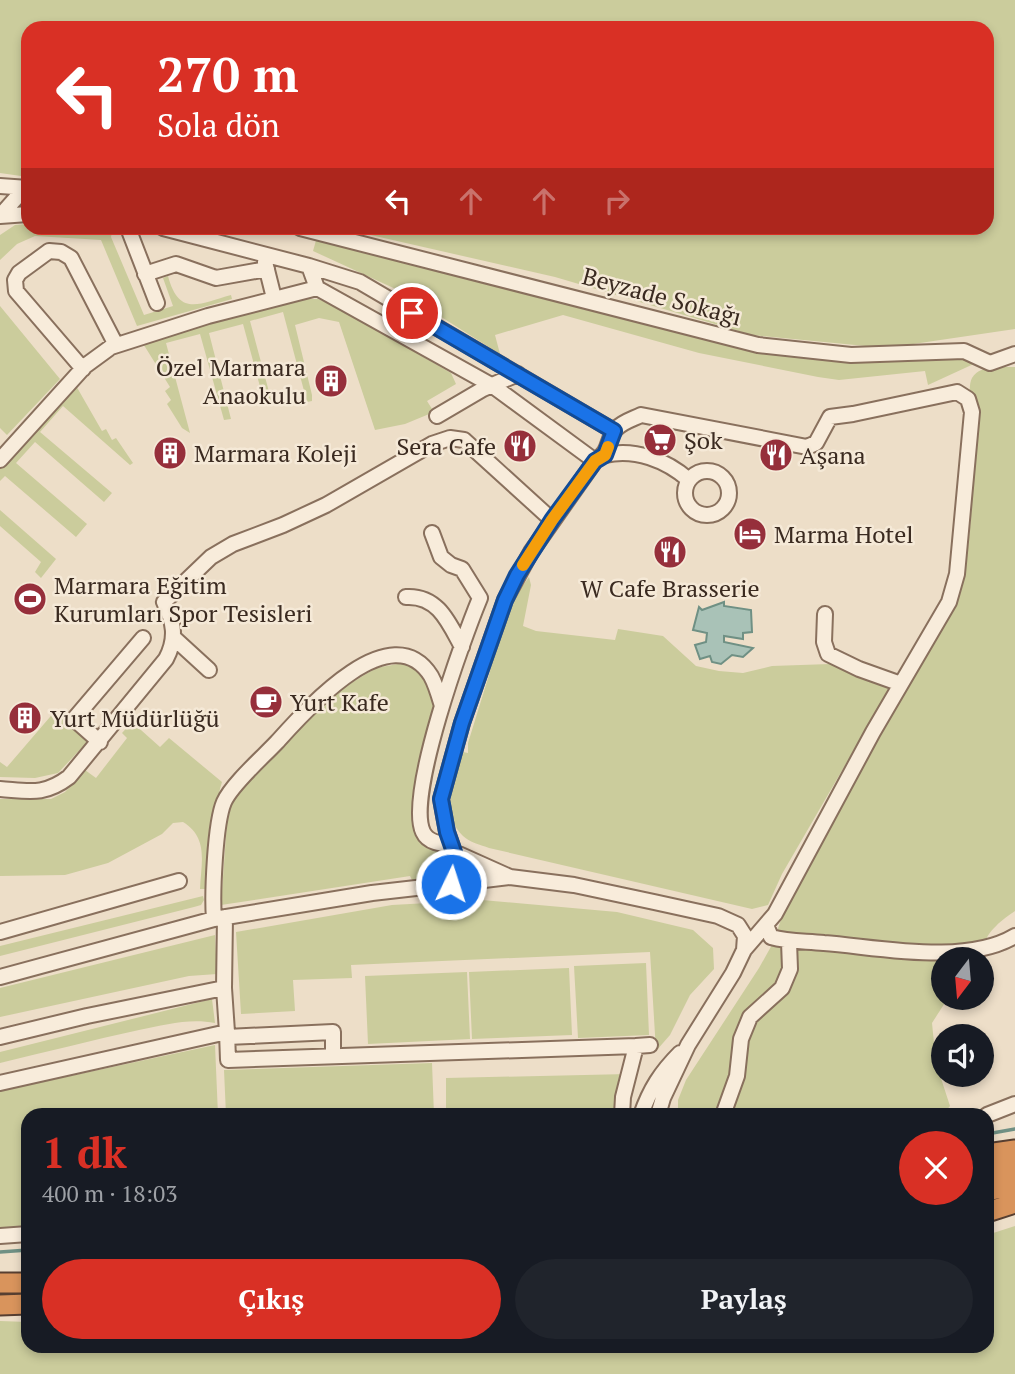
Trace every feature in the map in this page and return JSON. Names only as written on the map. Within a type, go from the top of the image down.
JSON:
[{"type":"highway","points":[[994,1153],[1015,1150]]},
{"type":"highway","points":[[994,1170],[1015,1166]]},
{"type":"highway","points":[[994,1190],[1015,1185]]},
{"type":"highway","points":[[994,1210],[1015,1203]]},
{"type":"highway","points":[[0,1283],[21,1283]]},
{"type":"highway","points":[[0,1305],[21,1304]]},
{"type":"street","points":[[0,186],[21,188]]},
{"type":"street","points":[[21,193],[0,216],[21,214]]},
{"type":"street","points":[[131,235],[157,303]]},
{"type":"street","points":[[190,235],[360,282],[614,431]]},
{"type":"street","name":"Beyzade Sokağı","points":[[327,235],[758,345],[850,355],[964,351],[990,363],[1015,354]]},
{"type":"street","points":[[83,369],[16,292],[15,280],[23,270],[50,251],[61,252],[71,258],[116,345]]},
{"type":"street","points":[[263,254],[274,299]]},
{"type":"street","points":[[145,274],[176,264],[216,278],[267,269]]},
{"type":"street","points":[[309,266],[317,288],[493,386],[600,458],[629,453],[655,459],[673,466],[689,480]]},
{"type":"street","points":[[0,460],[83,369],[116,345],[208,316],[317,288]]},
{"type":"street","points":[[438,416],[469,396],[518,374]]},
{"type":"street","points":[[451,884],[449,873],[452,848],[441,799],[462,723],[505,600],[517,575],[552,520],[600,458],[614,431],[641,415],[807,447],[816,443],[830,417],[957,392],[968,399],[972,412],[957,574],[949,602],[901,684],[775,915],[744,950],[733,973],[688,1045],[660,1108]]},
{"type":"street","points":[[0,789],[40,792],[56,787],[69,777],[166,659],[174,638],[173,620],[164,602],[211,557],[233,544],[326,505],[432,444],[450,438],[464,440],[552,520]]},
{"type":"street","points":[[432,533],[441,557],[462,569],[480,598],[442,706],[422,788],[419,816],[424,835],[433,842],[452,848],[510,877]]},
{"type":"street","points":[[406,597],[426,598],[436,605],[462,647]]},
{"type":"street","points":[[825,614],[824,642],[828,654],[901,684]]},
{"type":"street","points":[[100,742],[74,719],[143,638]]},
{"type":"street","points":[[174,638],[209,670]]},
{"type":"street","points":[[442,706],[430,675],[416,661],[399,655],[377,659],[354,670],[308,706],[224,802],[215,860],[228,1060],[643,1045],[623,1097],[622,1108]]},
{"type":"street","points":[[0,977],[219,918],[372,893],[510,877],[575,885],[718,916],[737,925],[745,936],[744,950]]},
{"type":"street","points":[[0,932],[179,881]]},
{"type":"street","points":[[766,925],[771,937],[789,942],[928,953],[990,946],[1015,936]]},
{"type":"street","points":[[726,1108],[737,1076],[741,1039],[750,1017],[782,988],[790,969],[789,942]]},
{"type":"street","points":[[0,1037],[224,988]]},
{"type":"street","points":[[0,1083],[227,1034],[333,1032],[334,1056]]},
{"type":"street","points":[[644,1108],[662,1071],[688,1045]]},
{"type":"street","points":[[994,1112],[1015,1104]]},
{"type":"street","points":[[0,1236],[21,1234]]},
{"type":"green space","points":[[0,0],[1015,0],[1015,329],[886,348],[752,335],[555,277],[371,235],[994,235],[994,21],[21,21],[21,176],[0,173]]},
{"type":"green space","points":[[15,225],[21,225],[21,235],[111,235],[144,315],[173,306],[163,278],[168,276],[178,298],[184,302],[200,304],[231,295],[232,299],[137,326],[101,240],[35,236],[17,244],[0,260],[0,235]]},
{"type":"green space","points":[[317,237],[803,355],[893,362],[966,358],[978,362],[928,385],[925,371],[839,380],[699,353],[563,315],[495,335],[500,354],[400,291],[313,251]]},
{"type":"green space","points":[[301,299],[318,299],[337,307],[451,373],[456,384],[427,401],[434,412],[405,424],[375,430],[339,322],[319,318],[295,325],[312,395],[312,401],[307,402],[283,312],[250,321],[272,403],[265,405],[243,324],[209,333],[231,419],[224,420],[200,334],[166,343],[190,433],[182,428],[167,404],[171,400],[165,391],[170,387],[142,342]]},
{"type":"green space","points":[[0,306],[60,379],[7,435],[0,428]]},
{"type":"green space","points":[[994,367],[1015,367],[1015,911],[996,926],[984,947],[931,947],[931,1010],[940,1010],[931,1024],[931,1087],[944,1087],[950,1106],[678,1108],[678,1100],[686,1080],[759,968],[773,943],[785,908],[914,671],[944,626],[961,591],[972,497],[974,435],[970,391],[972,378],[979,371]]},
{"type":"green space","points":[[75,384],[102,431],[106,429],[112,440],[116,438],[133,463],[130,465],[63,406],[40,432],[112,493],[104,502],[35,442],[16,463],[87,524],[76,537],[5,476],[0,481],[0,465]]},
{"type":"green space","points":[[0,510],[56,559],[41,578],[35,572],[41,562],[0,526]]},
{"type":"green space","points":[[529,577],[531,585],[523,626],[536,631],[615,640],[618,629],[663,636],[696,666],[719,671],[743,673],[772,666],[830,664],[891,686],[782,874],[768,905],[752,909],[489,848],[466,838],[456,827],[450,807],[456,774],[463,752],[468,753],[468,743],[500,631],[513,599]]},
{"type":"green space","points":[[403,663],[422,672],[433,690],[436,714],[412,808],[415,827],[446,852],[446,866],[441,876],[438,879],[413,882],[410,876],[221,905],[228,808],[240,789],[315,712],[348,685],[376,668]]},
{"type":"green space","points":[[56,710],[90,739],[58,773],[35,778],[0,777],[0,762],[7,767]]},
{"type":"green space","points":[[132,722],[160,747],[169,738],[222,782],[206,889],[200,889],[200,843],[191,828],[183,822],[173,823],[162,834],[108,863],[65,875],[0,876],[0,799],[51,799],[65,792],[85,770],[96,778],[127,738],[122,733]]},
{"type":"green space","points":[[203,896],[201,905],[0,956],[0,946]]},
{"type":"green space","points":[[482,900],[617,912],[693,930],[713,948],[714,969],[690,995],[670,1035],[656,1051],[650,952],[351,965],[352,978],[293,980],[295,1011],[241,1014],[236,932],[392,905]]},
{"type":"green space","points":[[215,935],[217,974],[189,976],[0,1017],[0,988]]},
{"type":"green space","points":[[646,963],[649,1035],[578,1038],[574,966]]},
{"type":"green space","points":[[569,968],[572,1035],[472,1039],[469,972]]},
{"type":"green space","points":[[467,972],[470,1039],[368,1044],[365,976]]},
{"type":"green space","points":[[212,999],[215,1023],[196,1021],[168,1024],[0,1063],[0,1052]]},
{"type":"green space","points":[[215,1045],[218,1108],[21,1108],[21,1229],[0,1230],[0,1091]]},
{"type":"green space","points":[[432,1063],[434,1108],[226,1108],[224,1070]]},
{"type":"green space","points":[[628,1074],[618,1108],[446,1108],[446,1078]]},
{"type":"green space","points":[[1015,1226],[1015,1374],[0,1374],[0,1321],[21,1322],[21,1353],[994,1353],[994,1233]]},
{"type":"shaded area","points":[[724,602],[724,606],[751,610],[752,632],[743,633],[743,639],[724,636],[724,642],[753,648],[743,657],[732,655],[721,664],[712,662],[710,656],[700,659],[695,645],[706,642],[707,633],[693,630],[699,607],[702,610]]},
{"type":"waterway","points":[[994,1133],[1015,1129]]},
{"type":"waterway","points":[[0,1252],[21,1250]]},
{"type":"slow traffic","points":[[523,565],[552,520],[595,461],[605,455],[608,447]]},
{"type":"place","name":"Özel Marmara Anaokulu","points":[[331,381]]},
{"type":"place","name":"Şok","points":[[660,440]]},
{"type":"place","name":"Sera Cafe","points":[[520,446]]},
{"type":"place","name":"Marmara Koleji","points":[[170,453]]},
{"type":"place","name":"Aşana","points":[[776,455]]},
{"type":"place","name":"Marma Hotel","points":[[750,534]]},
{"type":"place","name":"W Cafe Brasserie","points":[[670,552]]},
{"type":"place","name":"Marmara Eğitim Kurumları Spor Tesisleri","points":[[30,599]]},
{"type":"place","name":"Yurt Kafe","points":[[266,702]]},
{"type":"place","name":"Yurt Müdürlüğü","points":[[25,718]]},
{"type":"route","points":[[412,313],[614,431],[605,455],[595,461],[552,520],[517,575],[505,600],[462,723],[441,799],[442,813],[454,852],[450,861],[451,884]]}]
